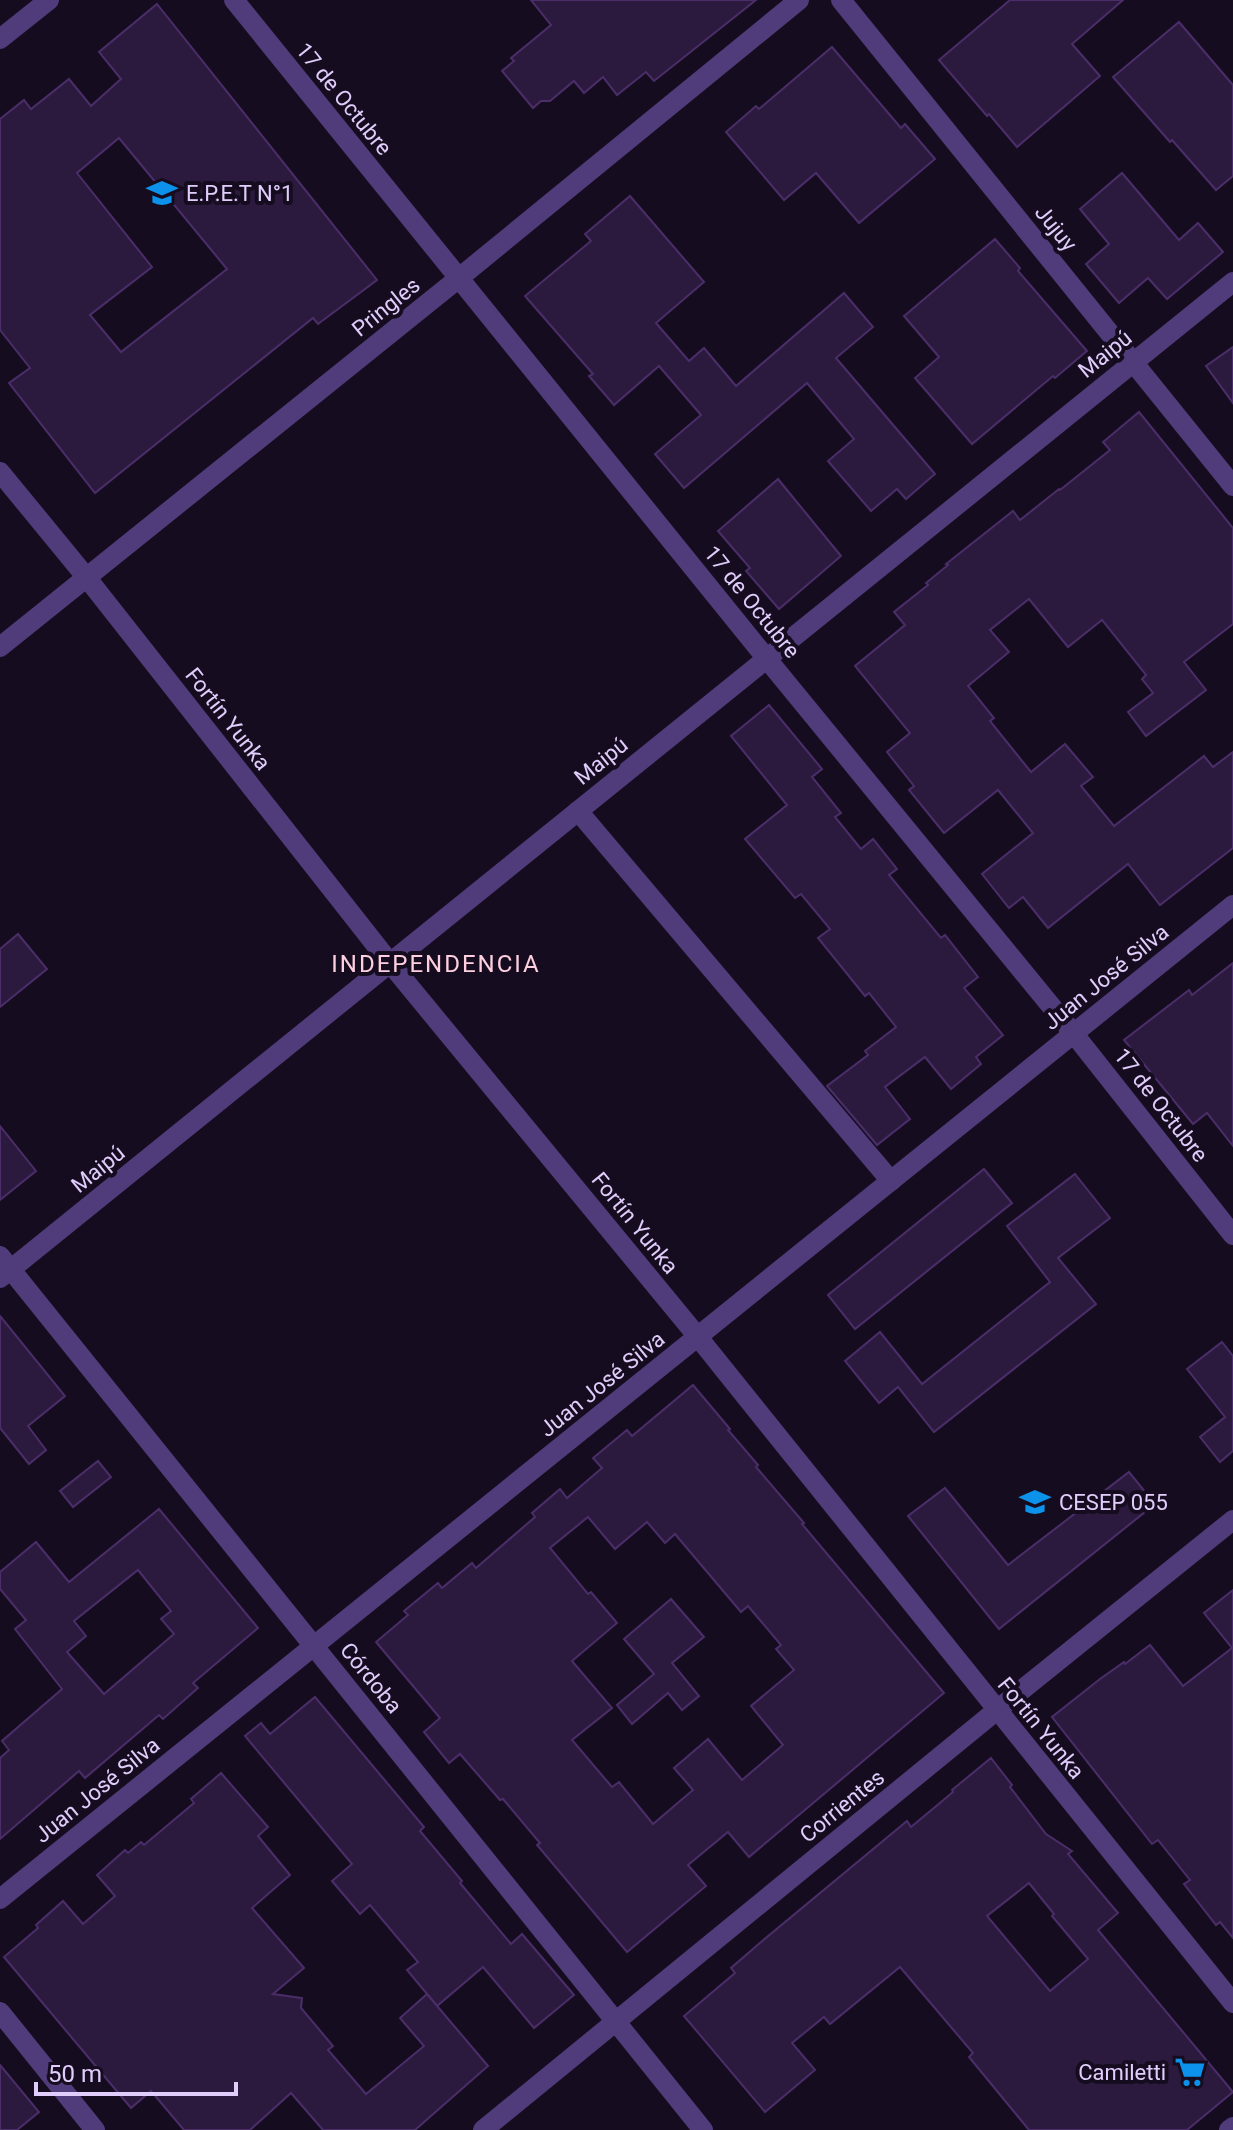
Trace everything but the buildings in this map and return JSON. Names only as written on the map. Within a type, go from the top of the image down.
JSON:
[{"type":"street","points":[[0,39],[49,0]]},
{"type":"street","name":"17 de Octubre","points":[[234,0],[1074,1034],[1233,1235]]},
{"type":"street","name":"Pringles","points":[[0,647],[799,0]]},
{"type":"street","name":"Jujuy","points":[[841,0],[1233,486]]},
{"type":"street","name":"Maipú","points":[[4,1268],[390,963],[1233,282]]},
{"type":"street","name":"Fortín Yunka","points":[[0,472],[390,963],[698,1337],[1233,2003]]},
{"type":"street","points":[[578,811],[891,1181]]},
{"type":"street","name":"Juan José Silva","points":[[0,1899],[1233,905]]},
{"type":"street","name":"Córdoba","points":[[4,1268],[315,1646],[703,2130]]},
{"type":"street","name":"Corrientes","points":[[483,2130],[1233,1520]]},
{"type":"street","points":[[0,2012],[95,2130]]},
{"type":"place","name":"E.P.E.T N°1","points":[[162,193]]},
{"type":"place","name":"CESEP 055","points":[[1035,1502]]},
{"type":"place","name":"Camiletti","points":[[1190,2072]]},
{"type":"district","name":"INDEPENDENCIA","points":[[436,964]]}]
